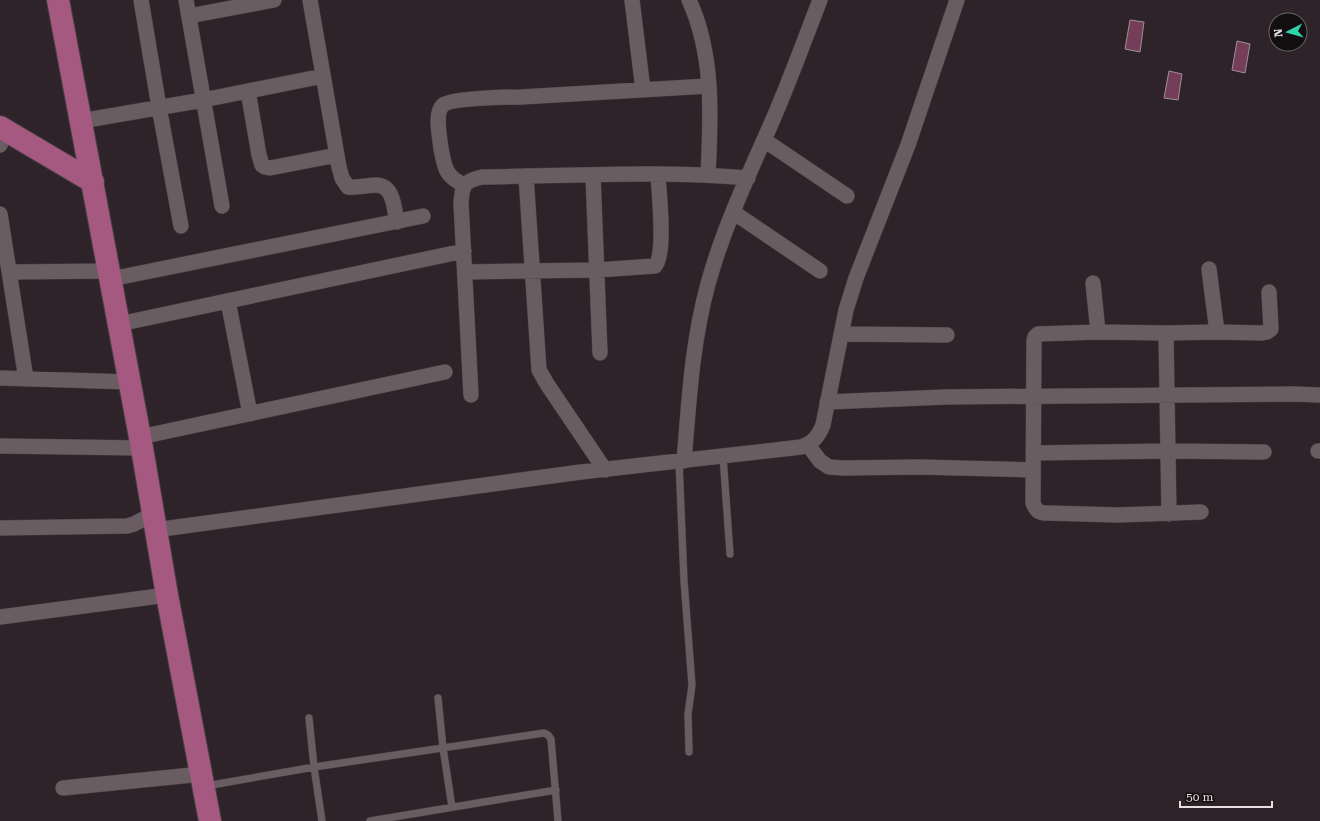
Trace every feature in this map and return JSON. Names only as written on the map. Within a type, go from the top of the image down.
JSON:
[{"type":"main road","points":[[58,0],[93,182],[141,443],[167,595],[210,821]]},
{"type":"main road","points":[[2,134],[93,182]]},
{"type":"street","points":[[141,0],[181,226]]},
{"type":"street","points":[[186,0],[222,206]]},
{"type":"street","points":[[188,16],[274,0]]},
{"type":"street","points":[[310,0],[342,178],[348,187],[378,185],[388,190],[391,196],[397,222]]},
{"type":"street","points":[[632,0],[643,90]]},
{"type":"street","points":[[690,0],[701,29],[708,86],[711,116],[708,176]]},
{"type":"street","points":[[681,461],[699,323],[717,252],[781,102],[820,0]]},
{"type":"street","points":[[0,528],[122,526],[808,445],[819,435],[823,425],[846,310],[856,278],[908,145],[957,0]]},
{"type":"street","points":[[81,121],[203,100],[323,76]]},
{"type":"street","points":[[464,185],[451,177],[444,162],[438,121],[440,109],[446,103],[496,98],[708,86]]},
{"type":"street","points":[[248,91],[258,155],[262,165],[270,168],[337,155]]},
{"type":"street","points":[[764,140],[847,196]]},
{"type":"street","points":[[471,395],[461,192],[464,185],[471,179],[482,177],[593,175],[658,175],[748,178]]},
{"type":"street","points":[[593,175],[600,353]]},
{"type":"street","points":[[465,272],[597,270],[655,266],[658,262],[661,243],[658,175]]},
{"type":"street","points":[[526,176],[539,370],[605,470]]},
{"type":"street","points":[[733,212],[820,271]]},
{"type":"street","points":[[9,272],[110,275],[423,216]]},
{"type":"street","points":[[1,221],[26,379]]},
{"type":"street","points":[[119,324],[464,251]]},
{"type":"street","points":[[1209,269],[1217,332]]},
{"type":"street","points":[[1093,283],[1098,332]]},
{"type":"street","points":[[1201,512],[1169,514],[1040,513],[1036,510],[1033,503],[1035,337],[1038,334],[1046,333],[1098,332],[1166,334],[1217,332],[1262,333],[1271,329],[1269,292]]},
{"type":"street","points":[[228,301],[250,414]]},
{"type":"street","points":[[841,334],[947,335]]},
{"type":"street","points":[[1166,334],[1169,514]]},
{"type":"street","points":[[0,446],[141,443],[250,414],[445,372]]},
{"type":"street","points":[[0,378],[130,382]]},
{"type":"street","points":[[827,402],[945,397],[1316,395]]},
{"type":"street","points":[[808,445],[820,461],[829,467],[919,467],[1033,470]]},
{"type":"street","points":[[1033,453],[1168,451],[1264,452]]},
{"type":"street","points":[[0,617],[167,595]]},
{"type":"street","points":[[63,788],[203,780]]},
{"type":"lane","points":[[723,456],[730,554]]},
{"type":"lane","points":[[681,461],[685,592],[692,685],[688,714],[689,752]]},
{"type":"lane","points":[[438,698],[443,748],[452,807]]},
{"type":"lane","points":[[309,718],[322,821]]},
{"type":"lane","points":[[203,780],[314,767],[544,733],[548,735],[551,740],[558,821]]},
{"type":"lane","points":[[370,821],[556,790]]},
{"type":"building","points":[[1130,20],[1144,22],[1140,52],[1125,49]]},
{"type":"building","points":[[1237,41],[1250,44],[1245,73],[1232,70]]},
{"type":"building","points":[[1169,71],[1182,74],[1178,100],[1164,98]]}]
